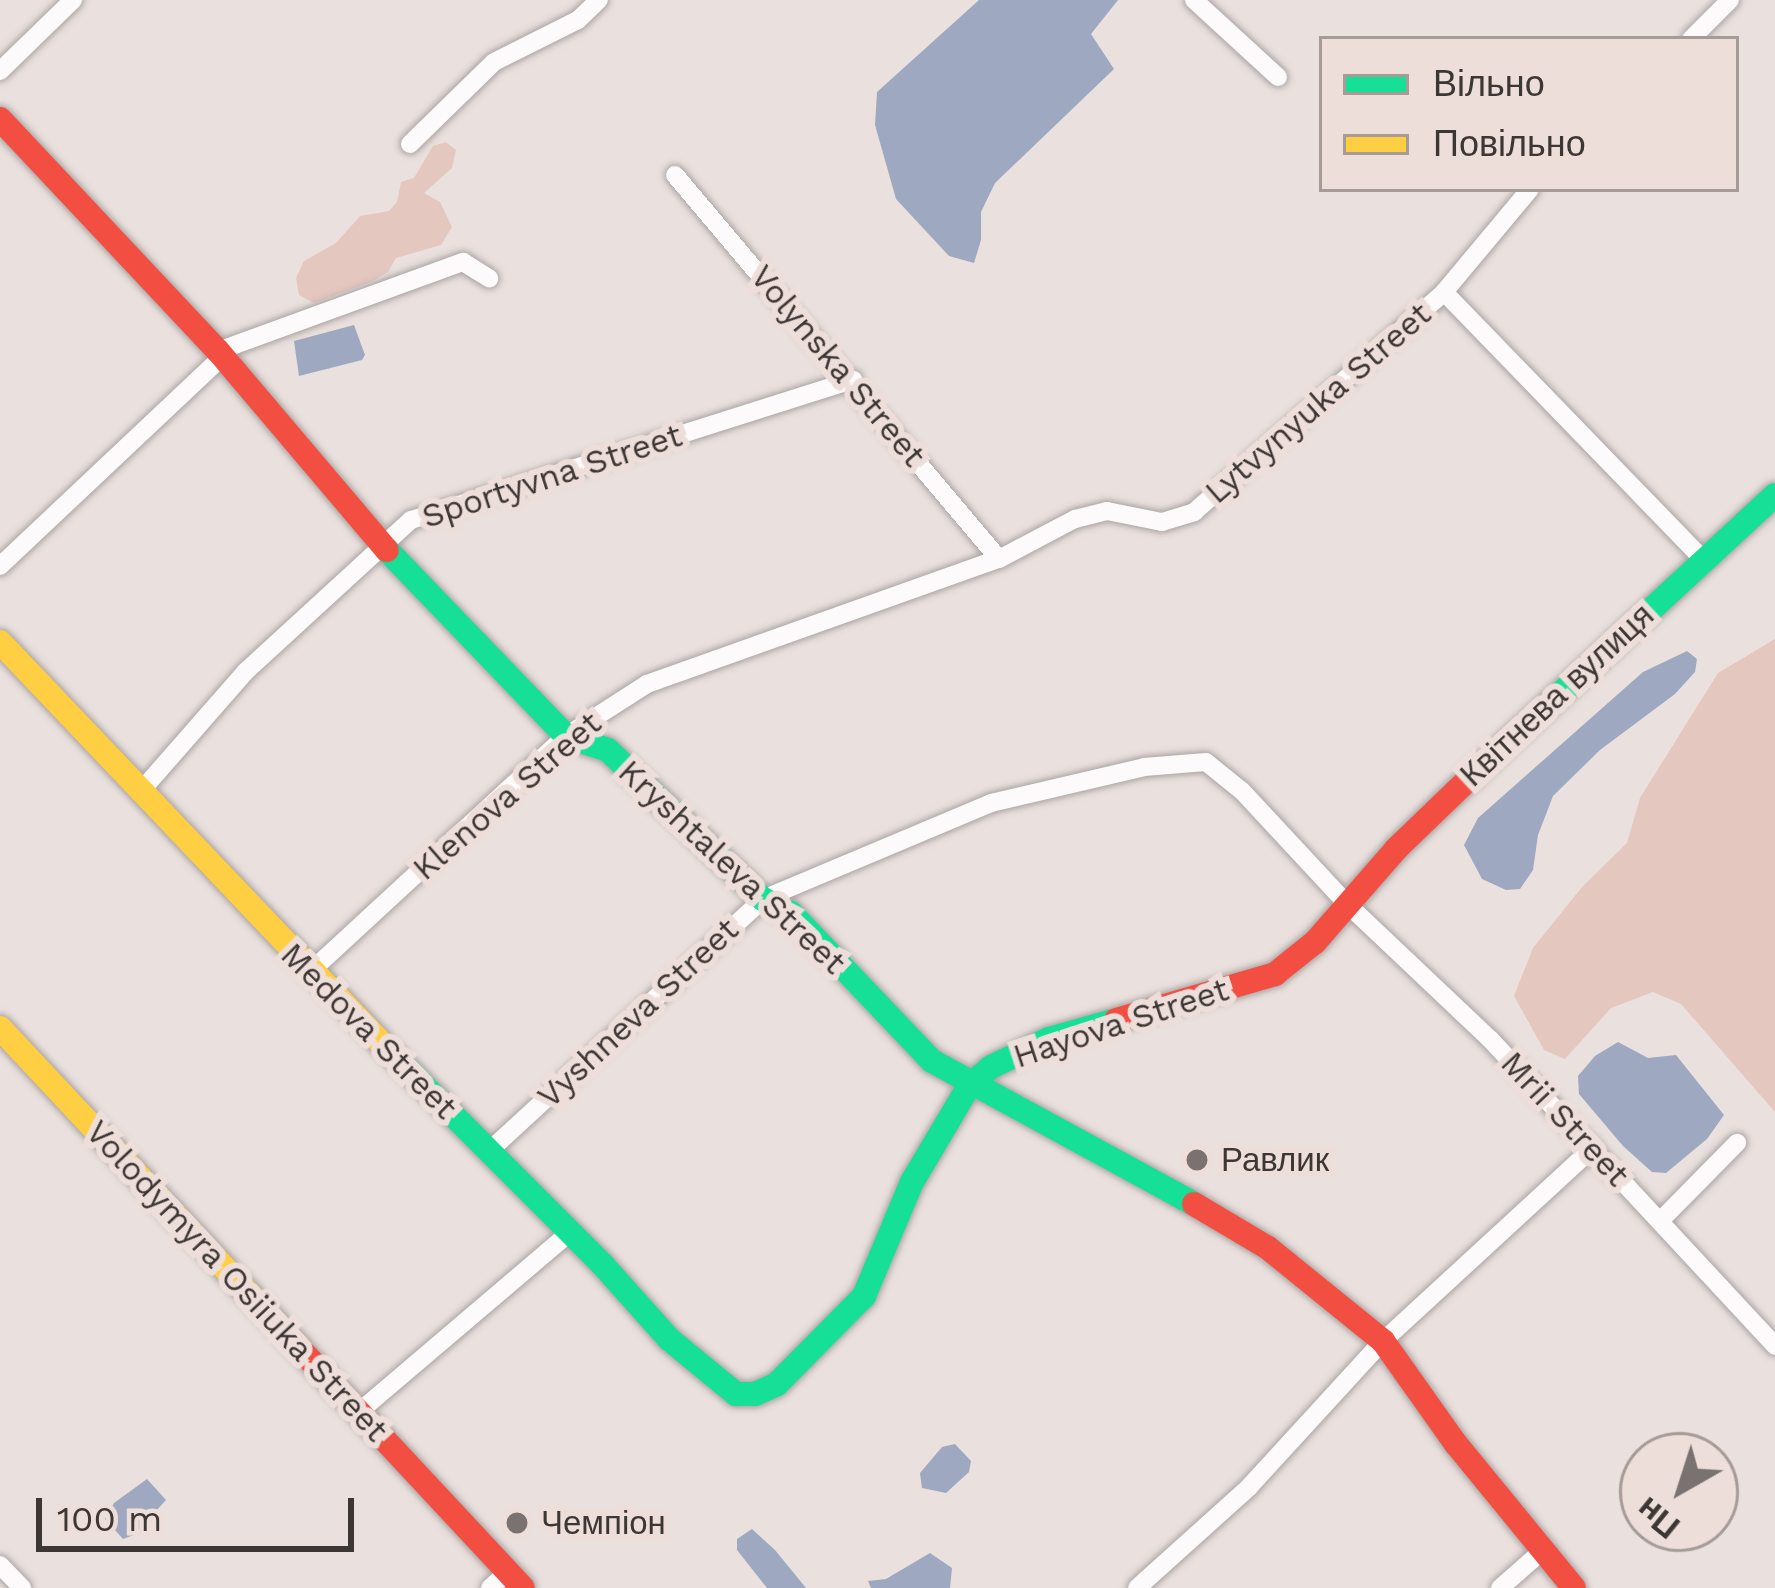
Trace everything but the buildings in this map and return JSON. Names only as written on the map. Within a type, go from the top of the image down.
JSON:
[{"type":"street","points":[[0,70],[73,0]]},
{"type":"street","points":[[410,144],[494,62],[578,20],[599,0]]},
{"type":"street","points":[[1194,0],[1278,77]]},
{"type":"street","points":[[1694,36],[1730,0]]},
{"type":"street","name":"Kryshtaleva Street","points":[[0,119],[220,354],[380,543],[566,736],[608,750],[763,898],[791,913],[903,1034],[969,1086],[1111,1155],[1268,1247],[1383,1341],[1541,1552],[1574,1588]]},
{"type":"street","name":"Volynska Street","points":[[674,175],[853,380],[999,559]]},
{"type":"street","name":"Lytvynyuka Street","points":[[999,559],[1075,519],[1107,511],[1162,522],[1194,512],[1444,292],[1527,192]]},
{"type":"street","points":[[0,566],[220,354],[463,262],[489,278]]},
{"type":"street","points":[[1444,292],[1702,559]]},
{"type":"street","name":"Sportyvna Street","points":[[141,791],[245,672],[380,543],[411,520],[853,380]]},
{"type":"street","name":"Квітнева вулиця","points":[[1345,902],[1702,559],[1775,495]]},
{"type":"street","name":"Klenova Street","points":[[310,972],[566,736],[646,684],[999,559]]},
{"type":"street","name":"Medova Street","points":[[0,642],[310,972],[669,1339],[736,1394],[755,1394]]},
{"type":"street","name":"Mrii Street","points":[[1206,762],[1242,791],[1345,902],[1490,1039],[1775,1346]]},
{"type":"street","name":"Vyshneva Street","points":[[488,1152],[763,898],[992,803],[1144,767],[1206,762]]},
{"type":"street","name":"Hayova Street","points":[[755,1394],[777,1384],[864,1296],[911,1182],[969,1086],[991,1066],[1049,1039],[1275,974],[1316,943],[1345,902]]},
{"type":"street","name":"Volodymyra Osiiuka Street","points":[[0,1028],[360,1411],[507,1583]]},
{"type":"street","points":[[1660,1221],[1737,1143]]},
{"type":"street","points":[[1137,1588],[1249,1487],[1383,1341],[1593,1148]]},
{"type":"street","points":[[360,1411],[568,1234]]},
{"type":"street","points":[[1500,1588],[1541,1552]]},
{"type":"street","points":[[0,1565],[22,1588]]},
{"type":"shaded area","points":[[446,142],[456,150],[452,168],[424,193],[440,202],[452,227],[441,245],[396,258],[388,272],[373,281],[314,303],[299,295],[296,278],[304,261],[336,243],[360,216],[389,211],[397,202],[401,182],[414,178],[433,146]]},
{"type":"shaded area","points":[[1775,639],[1775,1112],[1681,1004],[1653,992],[1611,1008],[1565,1059],[1544,1050],[1514,996],[1533,948],[1582,887],[1627,843],[1640,798],[1718,673]]},
{"type":"water","points":[[979,0],[1118,0],[1091,34],[1114,69],[995,183],[981,212],[981,240],[974,263],[949,256],[896,199],[875,125],[877,92]]},
{"type":"water","points":[[354,325],[365,355],[362,360],[299,376],[294,341]]},
{"type":"water","points":[[1687,651],[1697,659],[1695,672],[1675,694],[1600,750],[1553,796],[1538,835],[1533,870],[1520,889],[1506,890],[1482,879],[1464,845],[1478,818],[1643,672]]},
{"type":"water","points":[[1618,1042],[1648,1058],[1676,1055],[1724,1115],[1707,1139],[1666,1173],[1652,1172],[1623,1146],[1579,1094],[1578,1076],[1595,1056]]},
{"type":"water","points":[[955,1444],[971,1461],[969,1472],[946,1493],[922,1488],[920,1473],[942,1447]]},
{"type":"water","points":[[147,1479],[166,1500],[134,1535],[123,1539],[105,1519],[114,1503]]},
{"type":"water","points":[[752,1529],[806,1588],[767,1588],[737,1550],[737,1539]]},
{"type":"water","points":[[930,1553],[952,1568],[950,1588],[871,1588],[868,1581],[886,1579]]},
{"type":"traffic: fast","points":[[1479,769],[1775,495]]},
{"type":"traffic: fast","points":[[387,550],[566,736],[608,750],[763,899],[791,913],[932,1061],[1194,1204]]},
{"type":"traffic: fast","points":[[387,1049],[602,1264],[669,1339],[736,1394],[755,1394],[777,1384],[864,1296],[912,1182],[969,1086],[991,1067],[1049,1039],[1116,1020]]},
{"type":"traffic: slow","points":[[0,642],[387,1049]]},
{"type":"traffic: slow","points":[[0,1028],[301,1350]]},
{"type":"traffic: jam","points":[[0,119],[218,351],[387,550]]},
{"type":"traffic: jam","points":[[1116,1020],[1275,974],[1315,942],[1396,849],[1479,769]]},
{"type":"traffic: jam","points":[[1194,1204],[1268,1248],[1383,1341],[1456,1444],[1574,1588]]},
{"type":"traffic: jam","points":[[301,1350],[523,1588]]},
{"type":"place","name":"Равлик","points":[[1197,1160]]},
{"type":"place","name":"Чемпіон","points":[[517,1523]]}]
